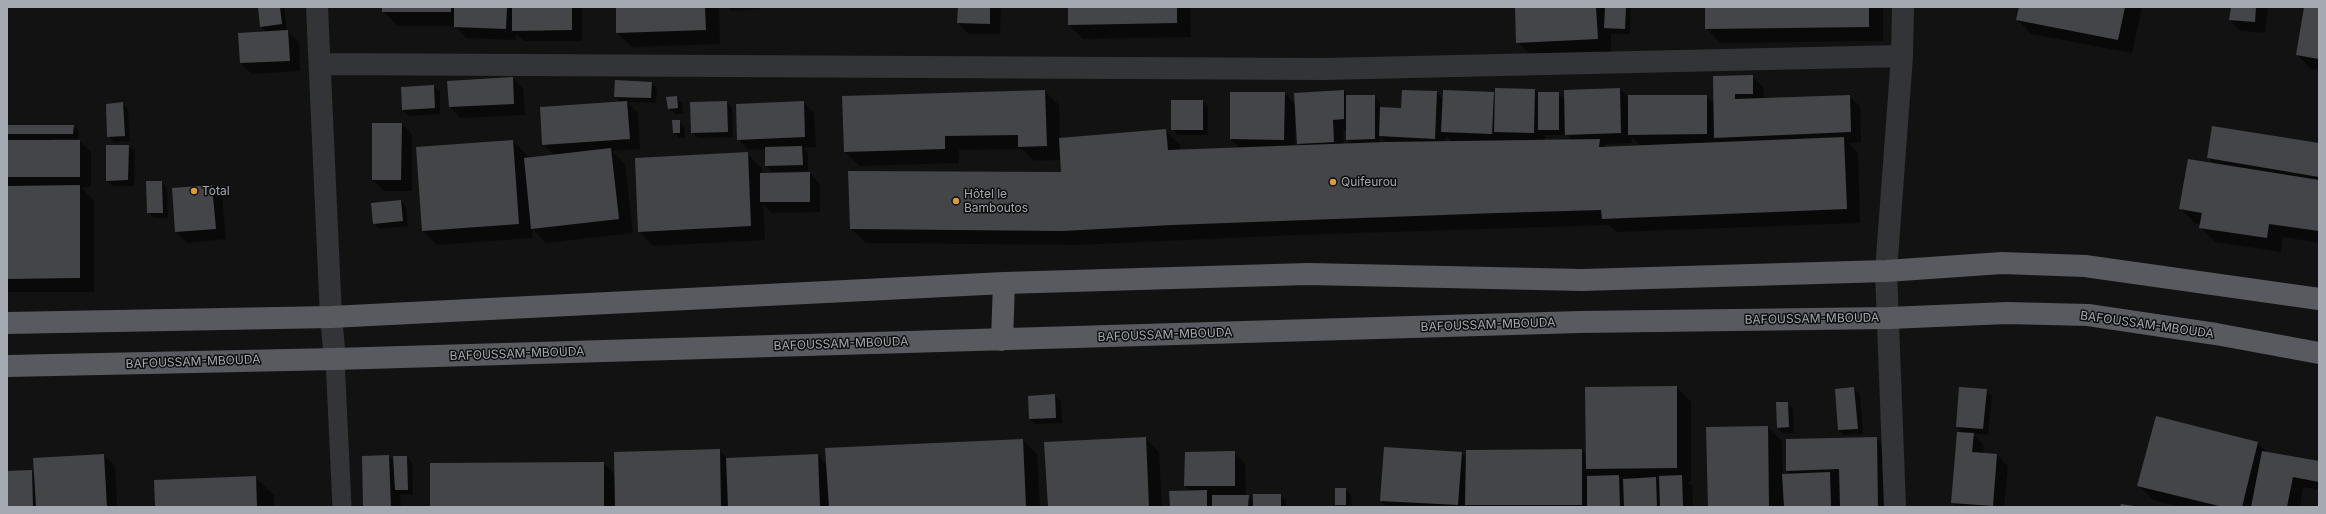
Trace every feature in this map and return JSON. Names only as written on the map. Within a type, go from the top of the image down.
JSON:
[{"type":"highway","points":[[7,323],[331,317],[1004,283],[1308,274],[1582,280],[1886,271],[2002,263],[2085,266],[2319,299]]},
{"type":"highway","points":[[1002,340],[1004,283]]},
{"type":"highway","name":"BAFOUSSAM-MBOUDA","points":[[7,366],[335,359],[1580,322],[1889,318],[2007,313],[2088,315],[2216,334],[2319,353]]},
{"type":"street","points":[[317,7],[331,317],[335,359]]},
{"type":"street","points":[[1895,507],[1889,318],[1886,271],[1902,56],[1903,7]]},
{"type":"street","points":[[320,64],[1324,69],[1902,56]]},
{"type":"lane","points":[[335,359],[342,507]]},
{"type":"building","points":[[258,7],[280,7],[282,24],[260,27]]},
{"type":"building","points":[[382,7],[451,7],[451,12],[382,12]]},
{"type":"building","points":[[454,7],[507,7],[506,29],[454,27]]},
{"type":"building","points":[[512,7],[572,7],[572,30],[512,31]]},
{"type":"building","points":[[616,7],[705,7],[706,30],[616,33]]},
{"type":"building","points":[[958,7],[990,7],[990,24],[957,23]]},
{"type":"building","points":[[1068,7],[1177,7],[1177,23],[1068,25]]},
{"type":"building","points":[[1515,7],[1596,7],[1598,39],[1516,43]]},
{"type":"building","points":[[1605,7],[1626,7],[1625,29],[1604,28]]},
{"type":"building","points":[[1705,7],[1869,7],[1869,27],[1705,29]]},
{"type":"building","points":[[2019,7],[2125,7],[2118,40],[2016,20]]},
{"type":"building","points":[[2231,7],[2256,7],[2255,22],[2229,20]]},
{"type":"building","points":[[2304,7],[2319,7],[2319,59],[2296,55]]},
{"type":"building","points":[[288,30],[290,61],[240,63],[238,33]]},
{"type":"building","points":[[1753,75],[1753,94],[1735,94],[1735,99],[1850,95],[1851,132],[1714,138],[1713,76]]},
{"type":"building","points":[[513,77],[514,104],[449,107],[447,81]]},
{"type":"building","points":[[615,80],[652,82],[651,98],[614,97]]},
{"type":"building","points":[[434,85],[435,108],[402,110],[401,87]]},
{"type":"building","points":[[1495,88],[1535,89],[1534,133],[1494,132]]},
{"type":"building","points":[[1620,88],[1621,133],[1565,135],[1564,90]]},
{"type":"building","points":[[1045,90],[1047,146],[1018,147],[1018,135],[945,136],[945,149],[844,152],[842,96]]},
{"type":"building","points":[[1344,90],[1344,119],[1333,120],[1334,142],[1297,144],[1294,93]]},
{"type":"building","points":[[1402,90],[1437,91],[1435,139],[1379,136],[1380,107],[1401,108]]},
{"type":"building","points":[[1443,90],[1494,92],[1492,134],[1441,132]]},
{"type":"building","points":[[1230,92],[1285,92],[1284,140],[1230,139]]},
{"type":"building","points":[[1538,92],[1559,92],[1559,130],[1538,130]]},
{"type":"building","points":[[1346,95],[1375,95],[1375,139],[1346,140]]},
{"type":"building","points":[[1628,95],[1707,95],[1707,134],[1628,135]]},
{"type":"building","points":[[677,96],[678,108],[668,109],[666,97]]},
{"type":"building","points":[[1171,100],[1203,100],[1203,130],[1171,130]]},
{"type":"building","points":[[627,101],[630,139],[542,145],[540,107]]},
{"type":"building","points":[[727,101],[728,132],[691,133],[690,102]]},
{"type":"building","points":[[804,101],[805,137],[737,140],[736,104]]},
{"type":"building","points":[[123,102],[125,136],[107,137],[106,104]]},
{"type":"building","points":[[672,120],[680,120],[680,133],[673,133]]},
{"type":"building","points":[[372,123],[402,123],[401,180],[372,180]]},
{"type":"building","points":[[7,125],[74,125],[73,134],[7,134]]},
{"type":"building","points":[[2212,126],[2319,143],[2319,177],[2207,158]]},
{"type":"building","points":[[1166,129],[1168,150],[1386,142],[1600,139],[1599,147],[1844,137],[1847,209],[1602,219],[1601,210],[1172,225],[1063,231],[850,229],[848,171],[1061,172],[1059,138]]},
{"type":"building","points":[[7,140],[80,140],[80,177],[7,177]]},
{"type":"building","points":[[513,140],[519,224],[422,231],[416,147]]},
{"type":"building","points":[[106,145],[129,145],[128,180],[106,181]]},
{"type":"building","points":[[802,146],[803,165],[765,166],[765,147]]},
{"type":"building","points":[[611,148],[619,219],[531,229],[524,158]]},
{"type":"building","points":[[748,152],[751,226],[638,232],[635,158]]},
{"type":"building","points":[[2188,159],[2319,180],[2319,231],[2269,224],[2267,238],[2199,228],[2202,213],[2179,209]]},
{"type":"building","points":[[810,172],[810,202],[760,202],[760,173]]},
{"type":"building","points":[[146,181],[162,181],[163,213],[147,213]]},
{"type":"building","points":[[80,185],[80,278],[7,279],[7,186]]},
{"type":"building","points":[[212,185],[216,229],[175,232],[172,188]]},
{"type":"building","points":[[401,200],[403,221],[373,224],[371,203]]},
{"type":"building","points":[[1677,386],[1677,468],[1586,469],[1585,387]]},
{"type":"building","points":[[1854,387],[1858,429],[1838,430],[1835,389]]},
{"type":"building","points":[[1959,387],[1987,389],[1983,429],[1956,427]]},
{"type":"building","points":[[1055,394],[1056,418],[1029,419],[1028,396]]},
{"type":"building","points":[[1776,402],[1788,402],[1789,427],[1777,428]]},
{"type":"building","points":[[2156,416],[2258,442],[2242,507],[2223,507],[2137,486]]},
{"type":"building","points":[[1768,426],[1769,507],[1708,507],[1706,427]]},
{"type":"building","points":[[1957,432],[1974,433],[1972,452],[1997,454],[1993,506],[1951,503]]},
{"type":"building","points":[[1146,437],[1149,507],[1048,507],[1044,442]]},
{"type":"building","points":[[1877,437],[1878,507],[1840,507],[1839,469],[1786,471],[1786,439]]},
{"type":"building","points":[[1023,439],[1026,507],[829,507],[825,448]]},
{"type":"building","points":[[1384,447],[1462,452],[1458,505],[1380,501]]},
{"type":"building","points":[[720,449],[721,507],[615,507],[614,452]]},
{"type":"building","points":[[1582,449],[1582,505],[1465,505],[1466,450]]},
{"type":"building","points":[[1235,451],[1235,486],[1184,486],[1185,452]]},
{"type":"building","points":[[2262,451],[2319,461],[2319,482],[2293,477],[2287,507],[2251,507]]},
{"type":"building","points":[[104,454],[107,507],[36,507],[33,458]]},
{"type":"building","points":[[818,454],[820,507],[728,507],[726,458]]},
{"type":"building","points":[[389,455],[391,507],[363,507],[362,456]]},
{"type":"building","points":[[393,456],[407,456],[408,490],[395,490]]},
{"type":"building","points":[[604,462],[604,507],[430,507],[430,463]]},
{"type":"building","points":[[32,470],[33,507],[7,507],[7,471]]},
{"type":"building","points":[[1830,472],[1831,507],[1784,507],[1782,474]]},
{"type":"building","points":[[1619,475],[1620,507],[1587,507],[1587,476]]},
{"type":"building","points":[[1682,475],[1683,507],[1660,507],[1659,476]]},
{"type":"building","points":[[256,476],[257,507],[155,507],[154,480]]},
{"type":"building","points":[[1656,477],[1657,507],[1624,507],[1623,479]]},
{"type":"building","points":[[1335,488],[1346,488],[1346,505],[1335,505]]},
{"type":"building","points":[[1207,490],[1207,507],[1170,507],[1169,491]]},
{"type":"building","points":[[1253,494],[1281,494],[1281,507],[1253,507]]},
{"type":"building","points":[[1212,495],[1249,495],[1248,507],[1212,507]]},
{"type":"building","points":[[2121,504],[2134,506],[2134,507],[2120,507]]},
{"type":"place","name":"Quifeurou","points":[[1333,182]]},
{"type":"place","name":"Total","points":[[194,191]]},
{"type":"place","name":"Hôtel le Bamboutos","points":[[956,201]]}]
